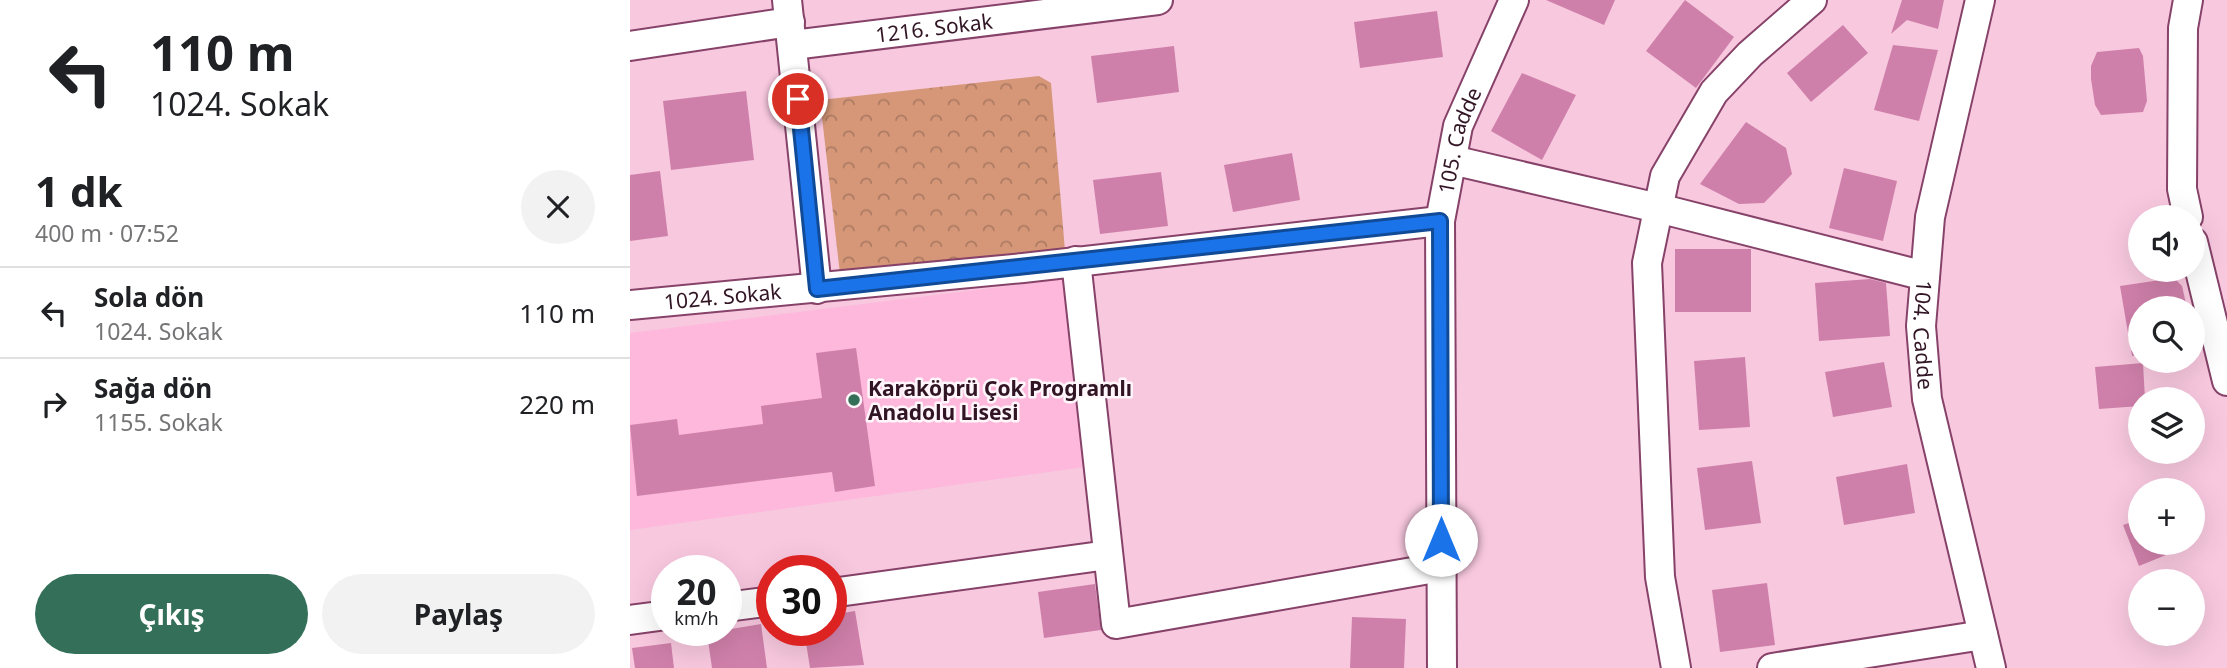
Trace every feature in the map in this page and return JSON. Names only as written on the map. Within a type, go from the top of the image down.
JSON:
[{"type":"street","name":"1216. Sokak","points":[[630,46],[790,22],[1155,0]]},
{"type":"street","name":"105. Cadde","points":[[1441,668],[1440,221],[1458,126],[1514,0]]},
{"type":"street","points":[[1676,668],[1660,577],[1647,262],[1665,176],[1714,92],[1751,54],[1812,0]]},
{"type":"street","name":"104. Cadde","points":[[1980,0],[1930,217],[1921,326],[1927,399],[1991,668]]},
{"type":"street","points":[[2185,205],[2182,189],[2183,28],[2188,0]]},
{"type":"street","points":[[790,22],[817,289]]},
{"type":"street","points":[[1452,160],[1658,208],[1925,276]]},
{"type":"street","name":"1024. Sokak","points":[[630,306],[817,289],[1440,221]]},
{"type":"street","points":[[1076,261],[1116,624],[1441,567]]},
{"type":"street","points":[[2203,282],[2227,381]]},
{"type":"street","points":[[847,591],[1108,555]]},
{"type":"street","points":[[630,620],[651,617]]},
{"type":"street","points":[[1772,668],[1983,635]]},
{"type":"shaded area","name":"Karaköprü Çok Programlı Anadolu Lisesi","points":[[1065,279],[1085,467],[630,530],[630,333]]},
{"type":"green space","points":[[1039,76],[1051,83],[1065,251],[840,274],[820,100]]},
{"type":"building","points":[[1546,0],[1615,0],[1604,25]]},
{"type":"building","points":[[1685,0],[1734,37],[1696,88],[1646,51]]},
{"type":"building","points":[[1902,0],[1944,0],[1938,29],[1907,20],[1891,34]]},
{"type":"building","points":[[1437,11],[1443,57],[1360,68],[1354,22]]},
{"type":"building","points":[[1843,25],[1868,53],[1811,102],[1787,73]]},
{"type":"building","points":[[1893,45],[1938,50],[1919,121],[1874,110]]},
{"type":"building","points":[[1174,46],[1179,92],[1097,103],[1091,56]]},
{"type":"building","points":[[2139,48],[2143,56],[2147,101],[2143,112],[2101,115],[2095,105],[2091,79],[2091,66],[2097,52]]},
{"type":"building","points":[[1522,73],[1576,95],[1542,160],[1491,131]]},
{"type":"building","points":[[746,91],[754,160],[671,170],[663,101]]},
{"type":"building","points":[[1746,122],[1786,148],[1792,174],[1764,203],[1739,204],[1700,184]]},
{"type":"building","points":[[1292,153],[1300,200],[1233,212],[1224,165]]},
{"type":"building","points":[[1844,168],[1897,181],[1883,241],[1829,228]]},
{"type":"building","points":[[660,171],[668,236],[630,241],[630,175]]},
{"type":"building","points":[[1161,172],[1168,226],[1100,234],[1093,180]]},
{"type":"building","points":[[1675,249],[1751,249],[1751,312],[1675,312]]},
{"type":"building","points":[[1870,279],[1886,283],[1890,336],[1819,341],[1815,283]]},
{"type":"building","points":[[2147,282],[2178,282],[2184,296],[2128,296],[2128,333],[2120,286]]},
{"type":"building","points":[[856,348],[875,486],[835,492],[832,472],[637,496],[630,425],[677,419],[679,435],[763,424],[761,406],[822,398],[816,353]]},
{"type":"building","points":[[1745,357],[1750,427],[1699,430],[1694,361]]},
{"type":"building","points":[[1884,362],[1892,407],[1833,417],[1825,372]]},
{"type":"building","points":[[2128,364],[2128,373],[2144,373],[2144,387],[2128,387],[2128,407],[2099,409],[2095,367]]},
{"type":"building","points":[[1752,461],[1761,523],[1705,530],[1697,468]]},
{"type":"building","points":[[1907,464],[1915,513],[1844,525],[1836,477]]},
{"type":"building","points":[[2128,523],[2128,538],[2123,525]]},
{"type":"building","points":[[2135,555],[2166,555],[2139,566]]},
{"type":"building","points":[[1767,583],[1775,645],[1720,652],[1712,590]]},
{"type":"building","points":[[1095,584],[1101,630],[1044,638],[1038,592]]},
{"type":"building","points":[[855,611],[864,665],[810,668],[807,646],[847,646],[847,612]]},
{"type":"building","points":[[1352,617],[1406,619],[1404,668],[1350,668]]},
{"type":"building","points":[[756,625],[756,646],[764,646],[767,668],[712,668],[709,646],[742,646],[742,627]]},
{"type":"building","points":[[671,646],[674,668],[635,668],[632,648]]},
{"type":"place","name":"Karaköprü Çok Programlı Anadolu Lisesi","points":[[854,400]]},
{"type":"route","points":[[798,99],[817,289],[1440,221],[1441,540]]}]
